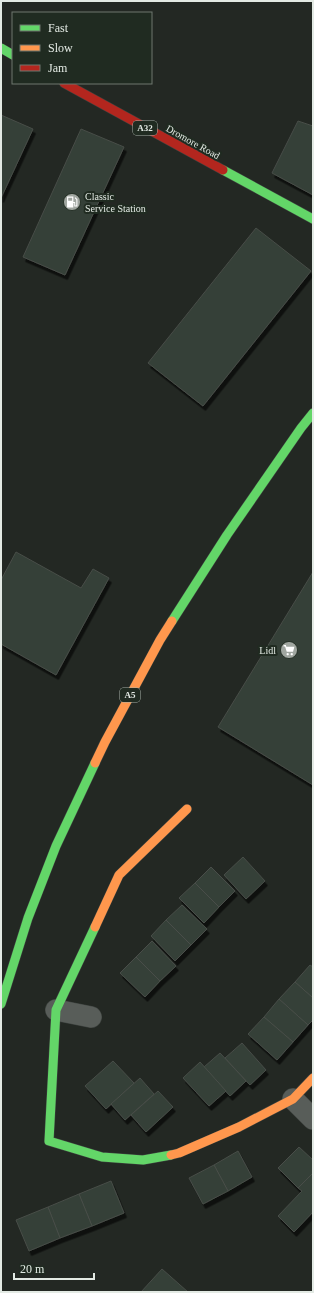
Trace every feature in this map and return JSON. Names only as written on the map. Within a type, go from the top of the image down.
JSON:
[{"type":"main road","points":[[1,48],[12,54]]},
{"type":"main road","name":"Dromore Road","points":[[66,84],[313,219]]},
{"type":"main road","name":"A5","points":[[1,1004],[28,918],[56,846],[105,742],[160,640],[227,536],[313,413]]},
{"type":"main road","points":[[187,809],[119,875],[56,1010],[49,1141],[102,1157],[143,1160],[179,1153],[239,1127],[294,1099],[313,1078]]},
{"type":"street","points":[[56,1010],[91,1017]]},
{"type":"street","points":[[294,1099],[313,1119]]},
{"type":"building","points":[[1,115],[33,129],[1,198]]},
{"type":"building","points":[[298,121],[313,126],[313,195],[272,173]]},
{"type":"building","points":[[81,129],[124,147],[65,275],[23,257]]},
{"type":"building","points":[[256,228],[311,271],[203,406],[148,363]]},
{"type":"building","points":[[16,552],[81,588],[93,569],[109,578],[56,675],[1,644],[1,580]]},
{"type":"building","name":"Lidl","points":[[313,572],[313,785],[218,727]]},
{"type":"building","points":[[243,857],[265,881],[246,899],[224,875]]},
{"type":"building","points":[[211,867],[235,891],[219,907],[195,883]]},
{"type":"building","points":[[195,883],[219,907],[204,923],[179,898]]},
{"type":"building","points":[[182,905],[207,929],[191,945],[166,920]]},
{"type":"building","points":[[166,920],[191,945],[175,961],[151,936]]},
{"type":"building","points":[[152,941],[176,966],[160,981],[136,957]]},
{"type":"building","points":[[136,957],[160,981],[145,997],[120,973]]},
{"type":"building","points":[[310,965],[313,967],[313,998],[295,982]]},
{"type":"building","points":[[295,982],[313,998],[313,1020],[308,1025],[279,999]]},
{"type":"building","points":[[279,999],[308,1025],[293,1042],[264,1017]]},
{"type":"building","points":[[264,1017],[293,1042],[277,1060],[248,1034]]},
{"type":"building","points":[[242,1043],[266,1070],[250,1085],[225,1058]]},
{"type":"building","points":[[220,1053],[246,1081],[230,1096],[204,1067]]},
{"type":"building","points":[[113,1061],[134,1083],[106,1109],[85,1086]]},
{"type":"building","points":[[200,1062],[226,1091],[209,1106],[183,1078]]},
{"type":"building","points":[[140,1078],[154,1094],[125,1120],[111,1104]]},
{"type":"building","points":[[158,1091],[173,1107],[146,1132],[131,1115]]},
{"type":"building","points":[[299,1147],[313,1160],[313,1173],[298,1188],[278,1168]]},
{"type":"building","points":[[238,1151],[252,1177],[228,1191],[214,1165]]},
{"type":"building","points":[[214,1165],[228,1191],[203,1204],[189,1178]]},
{"type":"building","points":[[313,1173],[313,1212],[294,1232],[278,1216],[302,1191],[298,1188]]},
{"type":"building","points":[[111,1181],[124,1213],[92,1226],[79,1194]]},
{"type":"building","points":[[79,1194],[92,1226],[60,1238],[48,1207]]},
{"type":"building","points":[[48,1207],[60,1238],[29,1251],[16,1220]]},
{"type":"building","points":[[162,1269],[188,1292],[141,1292]]},
{"type":"traffic: fast","points":[[1,48],[12,54]]},
{"type":"traffic: fast","points":[[223,170],[313,219]]},
{"type":"traffic: fast","points":[[172,621],[227,535],[313,413]]},
{"type":"traffic: fast","points":[[1,1004],[28,918],[56,846],[95,763]]},
{"type":"traffic: fast","points":[[95,927],[56,1010],[49,1141],[102,1157],[143,1160],[171,1155]]},
{"type":"traffic: slow","points":[[95,763],[160,640],[172,621]]},
{"type":"traffic: slow","points":[[95,927],[119,875],[187,809]]},
{"type":"traffic: slow","points":[[171,1155],[239,1127],[293,1099],[313,1078]]},
{"type":"traffic: jam","points":[[66,84],[223,170]]},
{"type":"place","name":"Classic Service Station","points":[[72,202]]},
{"type":"place","name":"Lidl","points":[[289,650]]}]
